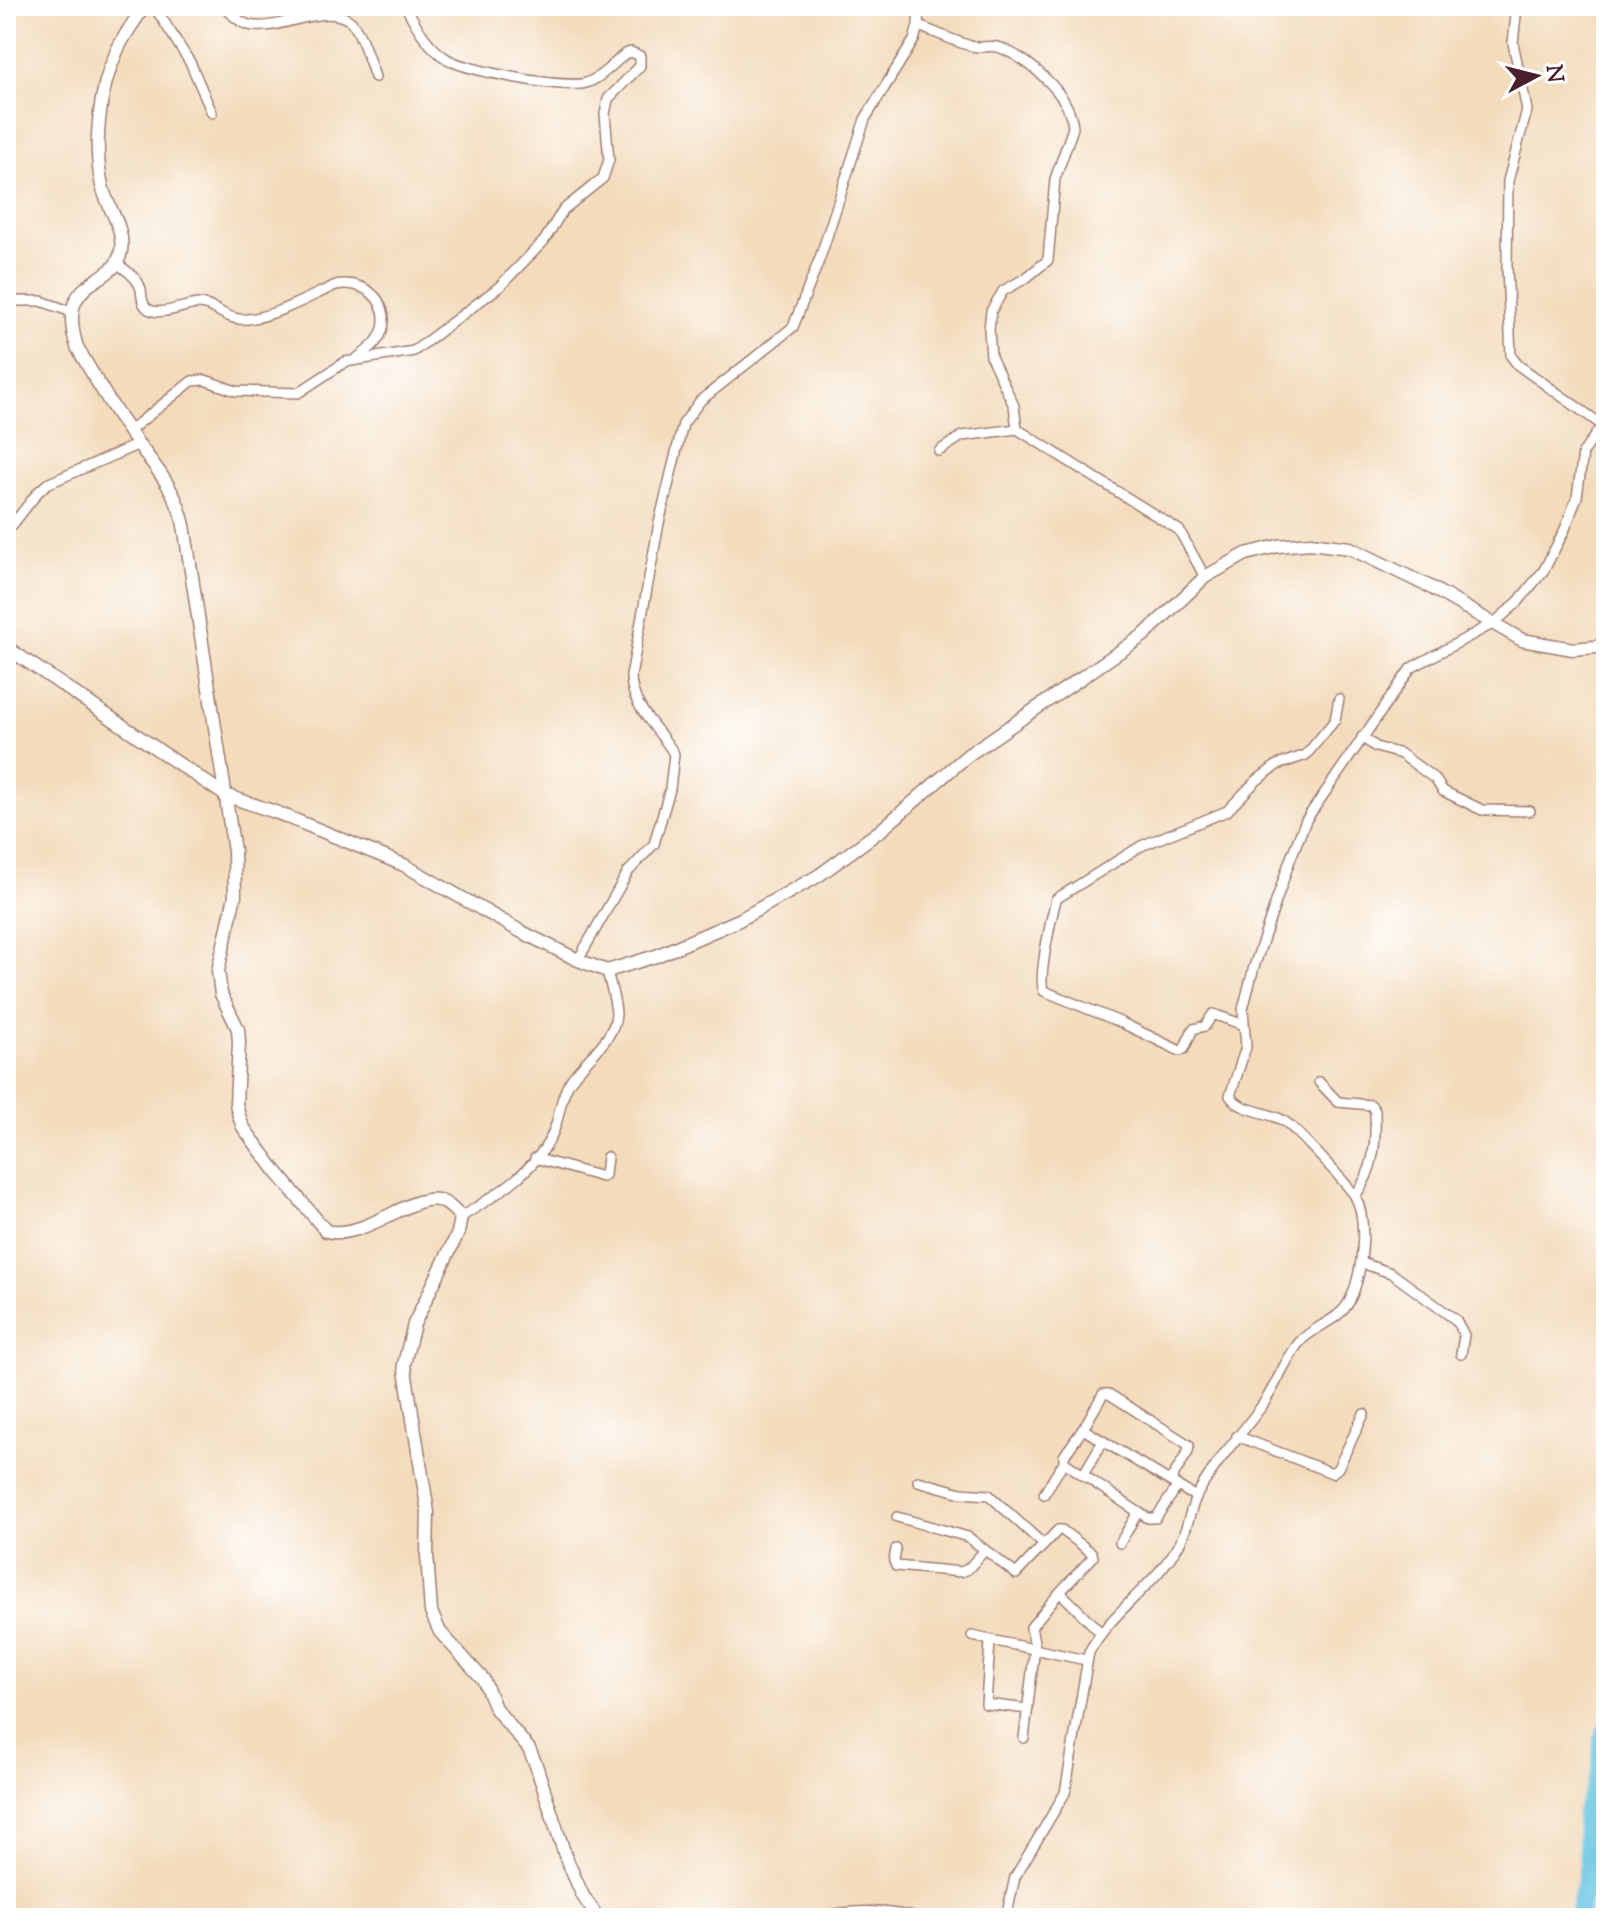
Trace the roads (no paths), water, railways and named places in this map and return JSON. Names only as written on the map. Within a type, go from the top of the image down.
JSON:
[{"type":"street","points":[[146,6],[115,54],[108,74],[101,117],[99,153],[102,186],[119,227],[121,251],[116,263],[84,289],[72,312],[72,330],[77,347],[129,431],[166,479],[180,508],[234,851],[235,896],[218,983],[238,1029],[236,1104],[243,1127],[326,1231],[364,1228],[419,1202],[433,1199],[442,1201],[461,1217]]},
{"type":"street","points":[[154,6],[191,64],[212,113]]},
{"type":"street","points":[[224,6],[247,25],[260,26],[336,15],[350,20],[375,77]]},
{"type":"street","points":[[294,6],[296,19]]},
{"type":"street","points":[[129,431],[192,381],[205,380],[236,391],[298,393],[345,362],[414,351],[499,287],[532,254],[563,210],[607,172],[606,105],[608,99],[640,66],[641,61],[636,53],[625,54],[589,82],[576,84],[506,76],[448,60],[422,34],[406,6]]},
{"type":"street","points":[[578,960],[628,872],[654,844],[670,789],[674,754],[636,702],[631,676],[659,523],[687,416],[700,401],[793,327],[820,258],[865,119],[914,40],[919,6]]},
{"type":"street","points":[[1006,1918],[1015,1877],[1065,1793],[1086,1660],[1100,1632],[1159,1573],[1178,1546],[1196,1497],[1237,1436],[1262,1406],[1299,1343],[1345,1309],[1357,1283],[1363,1241],[1355,1196],[1291,1126],[1279,1118],[1232,1100],[1230,1093],[1246,1047],[1243,1009],[1254,967],[1295,847],[1306,820],[1394,689],[1416,663],[1494,623],[1532,586],[1553,553],[1577,497],[1583,453],[1604,424],[1518,365],[1511,356],[1507,267],[1508,181],[1527,110],[1513,43],[1517,6]]},
{"type":"street","points":[[918,26],[969,45],[1001,48],[1023,61],[1034,68],[1065,103],[1073,121],[1055,179],[1048,260],[997,297],[989,320],[991,357],[1014,406],[1017,429]]},
{"type":"street","points":[[116,263],[132,274],[140,287],[144,306],[149,309],[157,311],[200,304],[237,319],[249,320],[266,315],[336,285],[360,285],[377,296],[382,317],[381,331],[376,342],[354,360]]},
{"type":"street","points":[[6,301],[41,301],[72,312]]},
{"type":"street","points":[[939,451],[962,436],[1017,429],[1179,530],[1205,577]]},
{"type":"street","points":[[6,533],[47,484],[139,444]]},
{"type":"street","points":[[6,647],[225,795],[278,813],[404,865],[520,931],[607,971],[656,956],[739,920],[818,876],[881,830],[968,755],[1144,635],[1205,577],[1246,554],[1278,546],[1334,544],[1350,548],[1535,644],[1573,649],[1606,646]]},
{"type":"street","points":[[1244,1025],[1213,1014],[1205,1026],[1193,1028],[1184,1049],[1180,1051],[1044,991],[1041,986],[1043,962],[1056,899],[1141,846],[1227,811],[1256,781],[1277,765],[1302,758],[1335,720],[1339,699]]},
{"type":"street","points":[[1362,737],[1376,747],[1401,754],[1435,779],[1443,791],[1482,810],[1530,811]]},
{"type":"street","points":[[598,1918],[583,1896],[566,1858],[529,1749],[495,1708],[483,1679],[440,1632],[431,1612],[428,1512],[404,1364],[414,1324],[458,1233],[461,1217],[499,1193],[535,1158],[552,1134],[568,1084],[613,1027],[615,1007],[607,971]]},
{"type":"street","points":[[1319,1082],[1338,1102],[1371,1105],[1375,1111],[1374,1159],[1370,1173],[1355,1196]]},
{"type":"street","points":[[535,1158],[602,1177],[605,1175],[607,1157]]},
{"type":"street","points":[[1362,1263],[1391,1273],[1456,1320],[1464,1335],[1461,1354]]},
{"type":"street","points":[[1044,1494],[1100,1396],[1105,1393],[1189,1445],[1156,1518],[1148,1518],[1138,1512],[1064,1462]]},
{"type":"street","points":[[1237,1436],[1332,1473],[1338,1468],[1364,1414]]},
{"type":"street","points":[[1083,1429],[1196,1497]]},
{"type":"street","points":[[1083,1475],[1103,1441]]},
{"type":"street","points":[[918,1481],[961,1493],[989,1495],[1044,1545]]},
{"type":"street","points":[[1120,1543],[1138,1512]]},
{"type":"street","points":[[897,1517],[968,1537],[1016,1574],[1061,1530],[1093,1555],[1092,1560],[1031,1627],[1035,1647],[1024,1738]]},
{"type":"street","points":[[896,1549],[896,1566],[961,1572],[968,1569],[985,1550]]},
{"type":"street","points":[[1060,1592],[1100,1632]]},
{"type":"street","points":[[972,1636],[1086,1660]]},
{"type":"street","points":[[990,1642],[986,1704],[1028,1709]]},
{"type":"street","points":[[815,1918],[861,1910],[894,1912],[918,1918]]},
{"type":"waterway","points":[[1578,1918],[1588,1863],[1585,1813],[1601,1770],[1602,1740],[1606,1730]]}]
